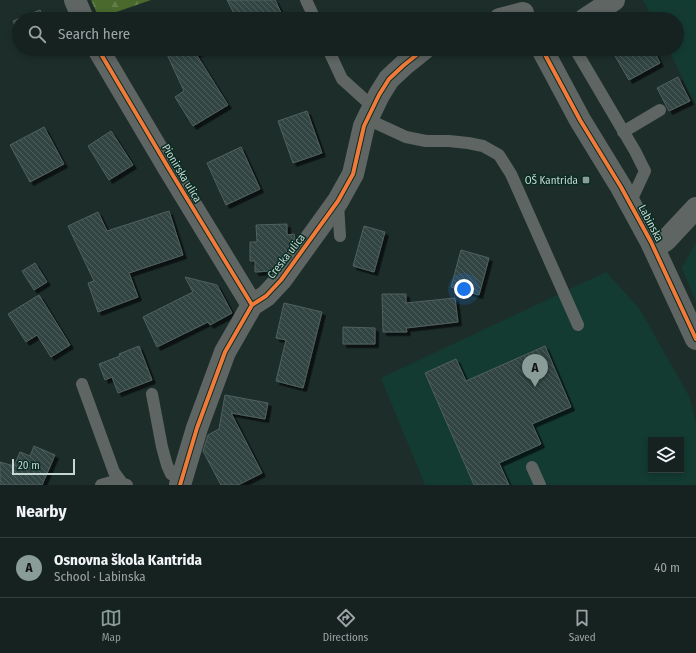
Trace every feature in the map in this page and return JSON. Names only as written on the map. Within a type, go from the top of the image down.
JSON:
[{"type":"street","points":[[75,0],[80,12]]},
{"type":"street","points":[[596,12],[614,0]]},
{"type":"street","name":"Pionirska ulica","points":[[102,56],[252,305]]},
{"type":"street","name":"Creska ulica","points":[[180,483],[197,428],[225,352],[252,305],[266,296],[281,280],[338,201],[353,174],[364,126],[379,95],[389,79],[415,56]]},
{"type":"street","name":"Labinska","points":[[546,56],[580,120],[630,203],[654,248],[696,339]]},
{"type":"street","points":[[654,248],[666,240],[696,208]]},
{"type":"lane","points":[[306,0],[312,12]]},
{"type":"lane","points":[[331,56],[342,79],[370,113],[406,137],[426,141],[449,141],[476,144],[483,146],[499,155],[511,174],[578,325]]},
{"type":"lane","points":[[579,56],[635,151],[644,171],[630,203]]},
{"type":"lane","points":[[623,132],[660,110]]},
{"type":"lane","points":[[338,201],[340,236]]},
{"type":"lane","points":[[82,384],[114,472],[125,484]]},
{"type":"lane","points":[[152,394],[167,465],[171,474],[180,483]]},
{"type":"lane","points":[[532,467],[540,485]]},
{"type":"lane","points":[[101,485],[111,482],[125,484]]},
{"type":"shaded area","points":[[643,0],[696,0],[696,105],[672,56],[684,56],[684,12],[649,12]]},
{"type":"shaded area","points":[[696,242],[696,302],[682,268]]},
{"type":"shaded area","points":[[606,272],[639,308],[689,396],[696,423],[696,485],[425,485],[381,378]]},
{"type":"green space","points":[[91,0],[151,0],[116,12],[96,12]]},
{"type":"building","points":[[227,0],[275,0],[281,12],[233,12]]},
{"type":"building","points":[[168,56],[197,56],[228,105],[193,126],[175,97],[184,91]]},
{"type":"building","points":[[615,56],[656,56],[660,63],[629,80]]},
{"type":"building","points":[[678,77],[690,101],[669,111],[657,88]]},
{"type":"building","points":[[307,111],[322,153],[293,163],[278,121]]},
{"type":"building","points":[[44,127],[64,164],[30,182],[10,145]]},
{"type":"building","points":[[111,131],[133,165],[109,180],[88,146]]},
{"type":"building","points":[[241,147],[260,189],[226,205],[207,163]]},
{"type":"building","points":[[169,211],[183,255],[129,273],[138,297],[98,312],[88,283],[94,281],[68,226],[98,212],[107,231]]},
{"type":"building","points":[[287,224],[287,235],[294,234],[295,240],[272,271],[255,272],[255,261],[250,261],[250,242],[257,242],[256,225]]},
{"type":"building","points":[[364,226],[385,232],[374,272],[353,266]]},
{"type":"building","points":[[461,250],[489,258],[479,295],[451,287]]},
{"type":"building","points":[[35,263],[47,282],[34,290],[22,271]]},
{"type":"building","points":[[185,277],[217,285],[232,313],[210,325],[208,322],[157,347],[143,317],[193,292]]},
{"type":"building","points":[[382,294],[406,294],[406,303],[455,298],[458,322],[406,328],[407,332],[383,332]]},
{"type":"building","points":[[39,295],[70,345],[51,357],[37,335],[26,342],[8,314]]},
{"type":"building","points":[[284,303],[322,312],[303,388],[276,381],[286,340],[276,338]]},
{"type":"building","points":[[343,327],[375,328],[375,344],[343,344]]},
{"type":"building","points":[[139,346],[152,380],[118,393],[112,377],[105,380],[99,364],[120,356],[119,354]]},
{"type":"building","points":[[545,346],[571,407],[532,424],[541,444],[499,463],[509,485],[474,485],[425,373],[456,359],[466,381]]},
{"type":"building","points":[[225,395],[268,403],[265,419],[231,413],[262,473],[238,485],[221,485],[203,451],[208,435],[219,429]]},
{"type":"building","points":[[34,446],[55,455],[42,485],[0,485],[0,462],[14,466],[20,452],[30,456]]},
{"type":"cycle path","points":[[102,56],[252,305]]},
{"type":"cycle path","points":[[180,485],[197,428],[225,352],[252,305],[266,296],[281,280],[338,201],[353,174],[364,126],[379,95],[389,79],[415,56]]},
{"type":"cycle path","points":[[546,56],[580,120],[621,187],[651,242],[696,339]]},
{"type":"place","name":"OŠ Kantrida","points":[[586,180]]},
{"type":"place","name":"Osnovna škola Kantrida","points":[[535,387]]}]
